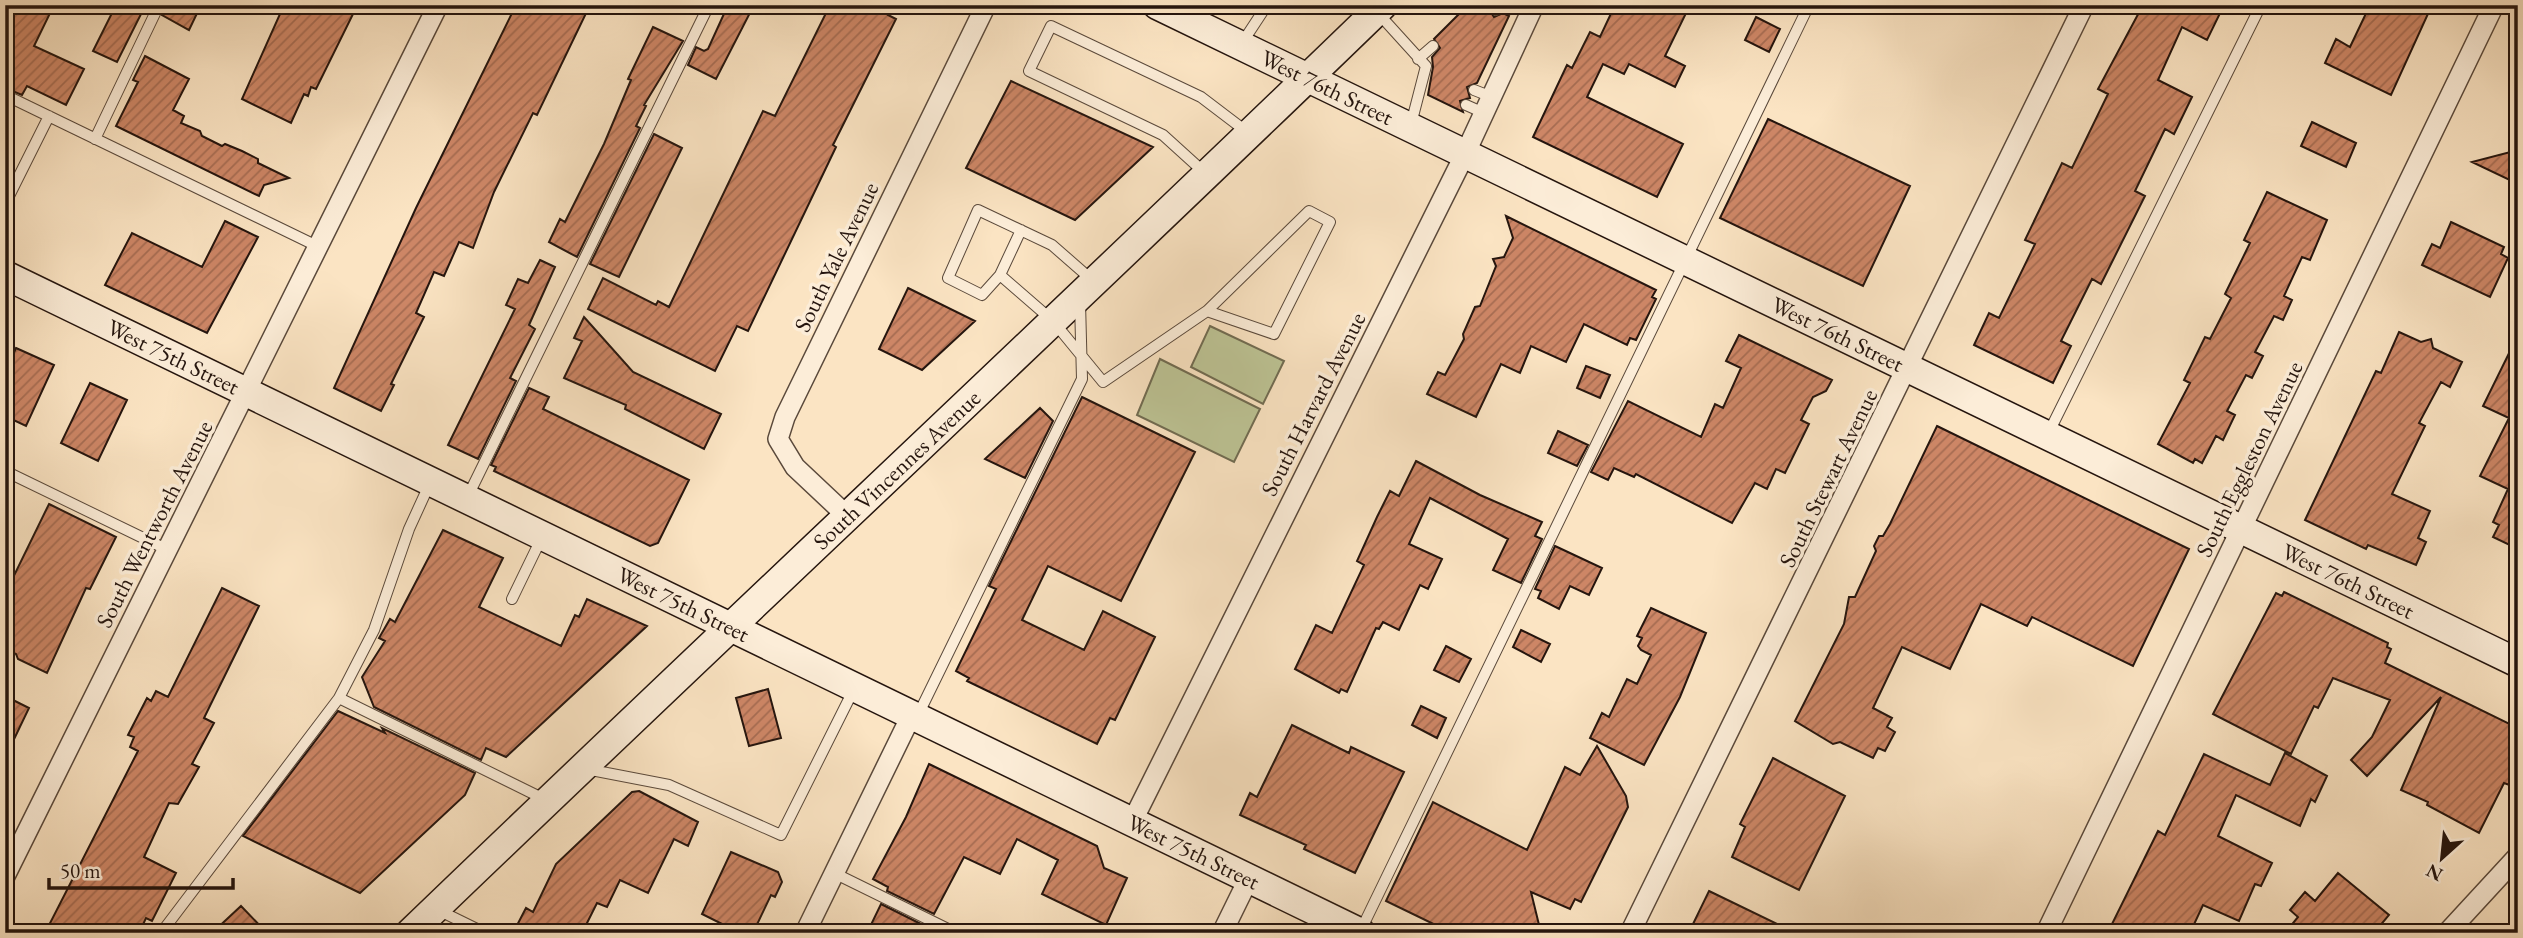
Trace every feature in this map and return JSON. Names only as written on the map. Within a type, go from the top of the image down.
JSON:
[{"type":"street","name":"South Wentworth Avenue","points":[[5,876],[248,392],[438,5]]},
{"type":"street","name":"South Yale Avenue","points":[[846,515],[795,467],[778,439],[785,417],[986,5]]},
{"type":"street","name":"West 76th Street","points":[[1157,5],[2518,663]]},
{"type":"street","name":"South Harvard Avenue","points":[[1132,822],[1465,154],[1479,101],[1534,5]]},
{"type":"street","name":"South Stewart Avenue","points":[[1630,933],[1909,368],[2084,5]]},
{"type":"street","name":"South Eggleston Avenue","points":[[2046,933],[2494,5]]},
{"type":"street","name":"South Vincennes Avenue","points":[[410,933],[727,627],[1251,135],[1380,8]]},
{"type":"street","name":"West 75th Street","points":[[5,275],[1360,932]]},
{"type":"street","points":[[805,933],[914,717]]},
{"type":"street","points":[[2447,933],[2518,856]]},
{"type":"street","points":[[1222,933],[1249,878]]},
{"type":"lane","points":[[95,139],[159,5]]},
{"type":"lane","points":[[467,499],[709,5]]},
{"type":"lane","points":[[1240,45],[1267,5]]},
{"type":"lane","points":[[1360,932],[1809,5]]},
{"type":"lane","points":[[2048,436],[2261,5]]},
{"type":"lane","points":[[1380,8],[1425,65]]},
{"type":"lane","points":[[1208,175],[1163,135],[1029,71],[1051,26],[1201,97],[1251,135]]},
{"type":"lane","points":[[1410,127],[1425,87],[1425,65],[1433,46]]},
{"type":"lane","points":[[5,95],[319,247]]},
{"type":"lane","points":[[5,204],[49,116]]},
{"type":"lane","points":[[914,717],[1082,379],[1081,356],[1087,289],[1052,245],[1021,230],[978,210],[948,278],[982,295],[1000,275],[1021,230]]},
{"type":"lane","points":[[1000,275],[1053,321],[1103,382],[1206,311],[1309,211],[1330,222],[1273,334],[1206,311]]},
{"type":"lane","points":[[5,471],[168,550]]},
{"type":"lane","points":[[161,933],[339,698],[374,630],[409,529],[431,482]]},
{"type":"lane","points":[[512,599],[542,536]]},
{"type":"lane","points":[[581,768],[669,785],[781,835],[855,688]]},
{"type":"lane","points":[[339,698],[548,800]]},
{"type":"lane","points":[[834,873],[956,933]]},
{"type":"lane","points":[[435,908],[485,933]]},
{"type":"green space","points":[[1210,326],[1284,361],[1263,404],[1191,367]]},
{"type":"green space","points":[[1160,359],[1260,409],[1234,462],[1137,415]]},
{"type":"building","points":[[5,5],[54,5],[34,46],[84,69],[66,105],[27,86],[22,95],[5,88]]},
{"type":"building","points":[[116,5],[151,5],[149,8],[145,6],[117,62],[93,51]]},
{"type":"building","points":[[166,5],[201,5],[189,30],[162,15]]},
{"type":"building","points":[[284,5],[344,5],[355,10],[316,89],[311,87],[308,96],[304,94],[291,123],[242,99]]},
{"type":"building","points":[[516,5],[590,5],[537,115],[533,113],[494,192],[473,248],[459,242],[444,276],[434,272],[416,313],[424,317],[391,384],[394,385],[381,411],[334,388],[416,208]]},
{"type":"building","points":[[728,5],[754,5],[716,79],[688,65],[696,47],[704,51],[708,49]]},
{"type":"building","points":[[830,5],[893,5],[888,15],[896,19],[833,145],[836,147],[748,331],[737,326],[715,371],[588,309],[603,278],[656,305],[658,301],[669,307],[763,111],[775,116]]},
{"type":"building","points":[[1468,5],[1486,5],[1494,17],[1503,13],[1509,16],[1477,83],[1467,87],[1470,98],[1460,101],[1463,112],[1428,95],[1432,57],[1440,48],[1434,39]]},
{"type":"building","points":[[1615,5],[1690,5],[1665,56],[1685,66],[1675,87],[1629,64],[1624,74],[1603,64],[1587,97],[1683,144],[1657,197],[1533,137],[1567,65],[1572,68],[1590,32],[1600,37]]},
{"type":"building","points":[[2143,5],[2224,5],[2207,40],[2182,27],[2158,80],[2192,97],[2174,134],[2165,129],[2135,191],[2145,196],[2101,284],[2092,279],[2061,341],[2071,346],[2053,383],[1974,345],[1989,313],[1999,318],[2035,244],[2025,240],[2062,163],[2072,168],[2108,94],[2098,89]]},
{"type":"building","points":[[2370,5],[2432,5],[2391,95],[2325,63],[2336,39],[2350,47]]},
{"type":"building","points":[[1756,17],[1780,29],[1769,52],[1745,40]]},
{"type":"building","points":[[653,27],[683,41],[644,105],[646,106],[636,126],[640,128],[577,257],[549,242],[560,219],[565,222],[604,144],[631,80],[628,79]]},
{"type":"building","points":[[145,56],[189,79],[173,110],[184,116],[181,123],[200,131],[202,136],[222,146],[225,144],[258,159],[258,163],[289,178],[264,185],[259,196],[116,126],[138,82],[133,80]]},
{"type":"building","points":[[1011,81],[1153,147],[1075,220],[966,168]]},
{"type":"building","points":[[1768,119],[1910,186],[1863,286],[1720,218]]},
{"type":"building","points":[[2312,122],[2356,143],[2346,167],[2301,146]]},
{"type":"building","points":[[654,134],[682,148],[619,277],[590,264]]},
{"type":"building","points":[[2518,150],[2518,184],[2472,162]]},
{"type":"building","points":[[2267,192],[2327,220],[2310,260],[2302,257],[2284,296],[2292,300],[2283,320],[2274,316],[2255,352],[2263,356],[2252,378],[2246,375],[2227,411],[2235,415],[2223,440],[2216,436],[2202,463],[2195,459],[2193,463],[2158,444],[2190,383],[2184,380],[2205,337],[2210,339],[2231,298],[2225,294],[2250,243],[2244,240]]},
{"type":"building","points":[[1506,216],[1656,290],[1652,297],[1656,299],[1636,340],[1630,338],[1627,345],[1584,324],[1566,362],[1531,346],[1520,373],[1501,364],[1476,417],[1427,394],[1438,372],[1445,375],[1464,339],[1463,334],[1475,307],[1480,306],[1496,266],[1493,259],[1504,257],[1513,238]]},
{"type":"building","points":[[225,221],[258,237],[207,333],[105,285],[132,233],[202,267]]},
{"type":"building","points":[[2451,222],[2504,247],[2501,254],[2508,258],[2490,297],[2422,265],[2432,244],[2440,248]]},
{"type":"building","points":[[540,260],[555,267],[529,325],[535,329],[510,378],[516,381],[478,459],[448,445],[515,309],[506,305],[518,279],[528,283]]},
{"type":"building","points":[[908,288],[975,321],[922,370],[879,349]]},
{"type":"building","points":[[584,317],[633,372],[721,414],[704,449],[625,409],[626,405],[564,378],[582,341],[574,338]]},
{"type":"building","points":[[2399,332],[2421,342],[2431,339],[2433,348],[2462,362],[2450,387],[2441,382],[2419,423],[2425,426],[2392,494],[2430,511],[2418,538],[2426,542],[2416,565],[2368,545],[2366,549],[2305,520],[2376,371],[2381,373]]},
{"type":"building","points":[[1739,335],[1832,380],[1826,391],[1813,397],[1801,420],[1809,424],[1785,473],[1776,469],[1767,489],[1755,483],[1732,523],[1636,474],[1634,477],[1614,468],[1608,480],[1591,472],[1628,401],[1701,437],[1715,404],[1723,408],[1741,368],[1726,361]]},
{"type":"building","points":[[2518,335],[2518,549],[2493,537],[2499,525],[2493,522],[2508,489],[2480,476],[2509,418],[2483,406]]},
{"type":"building","points":[[16,348],[54,365],[26,426],[5,416],[5,372]]},
{"type":"building","points":[[1586,366],[1610,375],[1600,398],[1577,388]]},
{"type":"building","points":[[90,383],[127,400],[98,461],[61,443]]},
{"type":"building","points":[[529,388],[549,397],[543,409],[689,480],[658,543],[650,546],[494,471],[496,467],[491,465]]},
{"type":"building","points":[[1082,397],[1195,452],[1121,601],[1048,566],[1022,620],[1084,650],[1103,611],[1155,637],[1115,720],[1110,718],[1097,744],[967,681],[969,678],[956,671],[996,589],[989,586]]},
{"type":"building","points":[[1040,408],[1053,421],[1025,478],[985,459]]},
{"type":"building","points":[[1937,426],[2189,549],[2133,666],[2032,617],[2027,626],[1981,604],[1950,669],[1902,647],[1873,708],[1892,718],[1887,727],[1895,732],[1885,751],[1878,748],[1873,758],[1840,742],[1833,744],[1795,721],[1844,624],[1849,597],[1855,597],[1876,551],[1874,546],[1890,524]]},
{"type":"building","points":[[1558,431],[1588,445],[1577,466],[1548,453]]},
{"type":"building","points":[[1416,461],[1480,495],[1542,522],[1535,536],[1542,539],[1521,583],[1493,570],[1508,539],[1430,498],[1409,544],[1442,559],[1428,589],[1420,585],[1399,630],[1383,622],[1379,629],[1376,628],[1347,692],[1341,689],[1339,693],[1295,669],[1316,625],[1332,633],[1364,565],[1357,561],[1377,517],[1390,491],[1399,496]]},
{"type":"building","points":[[49,504],[116,537],[90,589],[86,588],[47,673],[18,659],[16,654],[5,649],[5,594]]},
{"type":"building","points":[[443,530],[503,558],[479,607],[561,646],[575,615],[579,617],[587,599],[647,626],[506,757],[486,748],[481,760],[374,707],[362,677],[385,641],[379,638],[390,619],[395,622]]},
{"type":"building","points":[[1555,546],[1602,568],[1589,595],[1570,586],[1559,609],[1538,598],[1541,591],[1535,589]]},
{"type":"building","points":[[222,588],[259,606],[204,718],[214,723],[192,764],[199,767],[178,804],[169,803],[144,857],[176,873],[152,921],[146,918],[139,933],[45,933],[138,751],[130,747],[134,737],[128,735],[147,698],[151,701],[156,691],[168,697]]},
{"type":"building","points":[[2284,592],[2388,643],[2387,647],[2391,649],[2385,663],[2518,728],[2518,788],[2504,783],[2479,833],[2427,805],[2428,802],[2401,790],[2441,697],[2367,776],[2351,760],[2372,737],[2390,700],[2333,678],[2318,708],[2314,706],[2291,754],[2213,714],[2276,593],[2282,596]]},
{"type":"building","points":[[1651,608],[1706,633],[1680,697],[1644,765],[1590,738],[1602,713],[1609,717],[1627,679],[1637,684],[1651,655],[1638,646],[1642,638],[1637,636]]},
{"type":"building","points":[[1521,630],[1550,644],[1541,662],[1513,647]]},
{"type":"building","points":[[1446,646],[1471,659],[1459,682],[1434,670]]},
{"type":"building","points":[[768,689],[781,738],[749,746],[736,698]]},
{"type":"building","points":[[5,696],[29,708],[5,758]]},
{"type":"building","points":[[1421,706],[1446,718],[1437,738],[1412,725]]},
{"type":"building","points":[[338,711],[385,733],[382,728],[475,773],[465,795],[360,893],[243,836]]},
{"type":"building","points":[[1292,725],[1349,753],[1351,747],[1404,772],[1355,873],[1304,849],[1306,845],[1240,815],[1250,793],[1257,797]]},
{"type":"building","points":[[1597,746],[1626,796],[1628,807],[1581,902],[1575,899],[1570,909],[1531,892],[1541,933],[1452,933],[1386,901],[1433,802],[1527,850],[1565,767],[1580,775]]},
{"type":"building","points":[[2285,753],[2327,776],[2315,802],[2311,799],[2300,826],[2236,795],[2218,836],[2272,863],[2261,886],[2255,884],[2239,921],[2203,905],[2190,933],[2129,933],[2112,924],[2158,831],[2165,835],[2204,754],[2270,785]]},
{"type":"building","points":[[1773,758],[1845,796],[1799,890],[1732,857],[1745,827],[1740,824]]},
{"type":"building","points":[[929,764],[1097,846],[1104,868],[1127,878],[1106,925],[1042,894],[1058,860],[1017,839],[1000,874],[964,857],[934,914],[887,891],[888,887],[873,879],[906,817]]},
{"type":"building","points":[[639,791],[698,822],[688,846],[674,839],[648,893],[620,880],[607,907],[597,903],[583,931],[573,925],[570,930],[576,933],[513,933],[526,908],[533,912],[556,864],[632,792]]},
{"type":"building","points":[[731,852],[778,872],[782,882],[775,897],[771,895],[753,933],[740,933],[702,914]]},
{"type":"building","points":[[2338,873],[2389,915],[2374,933],[2285,933],[2298,917],[2290,910],[2305,892],[2315,901]]},
{"type":"building","points":[[1709,891],[1796,933],[1711,933],[1693,924]]},
{"type":"building","points":[[881,904],[927,927],[924,933],[867,933]]},
{"type":"building","points":[[241,906],[267,933],[212,933]]},
{"type":"railway","points":[[2508,933],[2518,922]]}]
